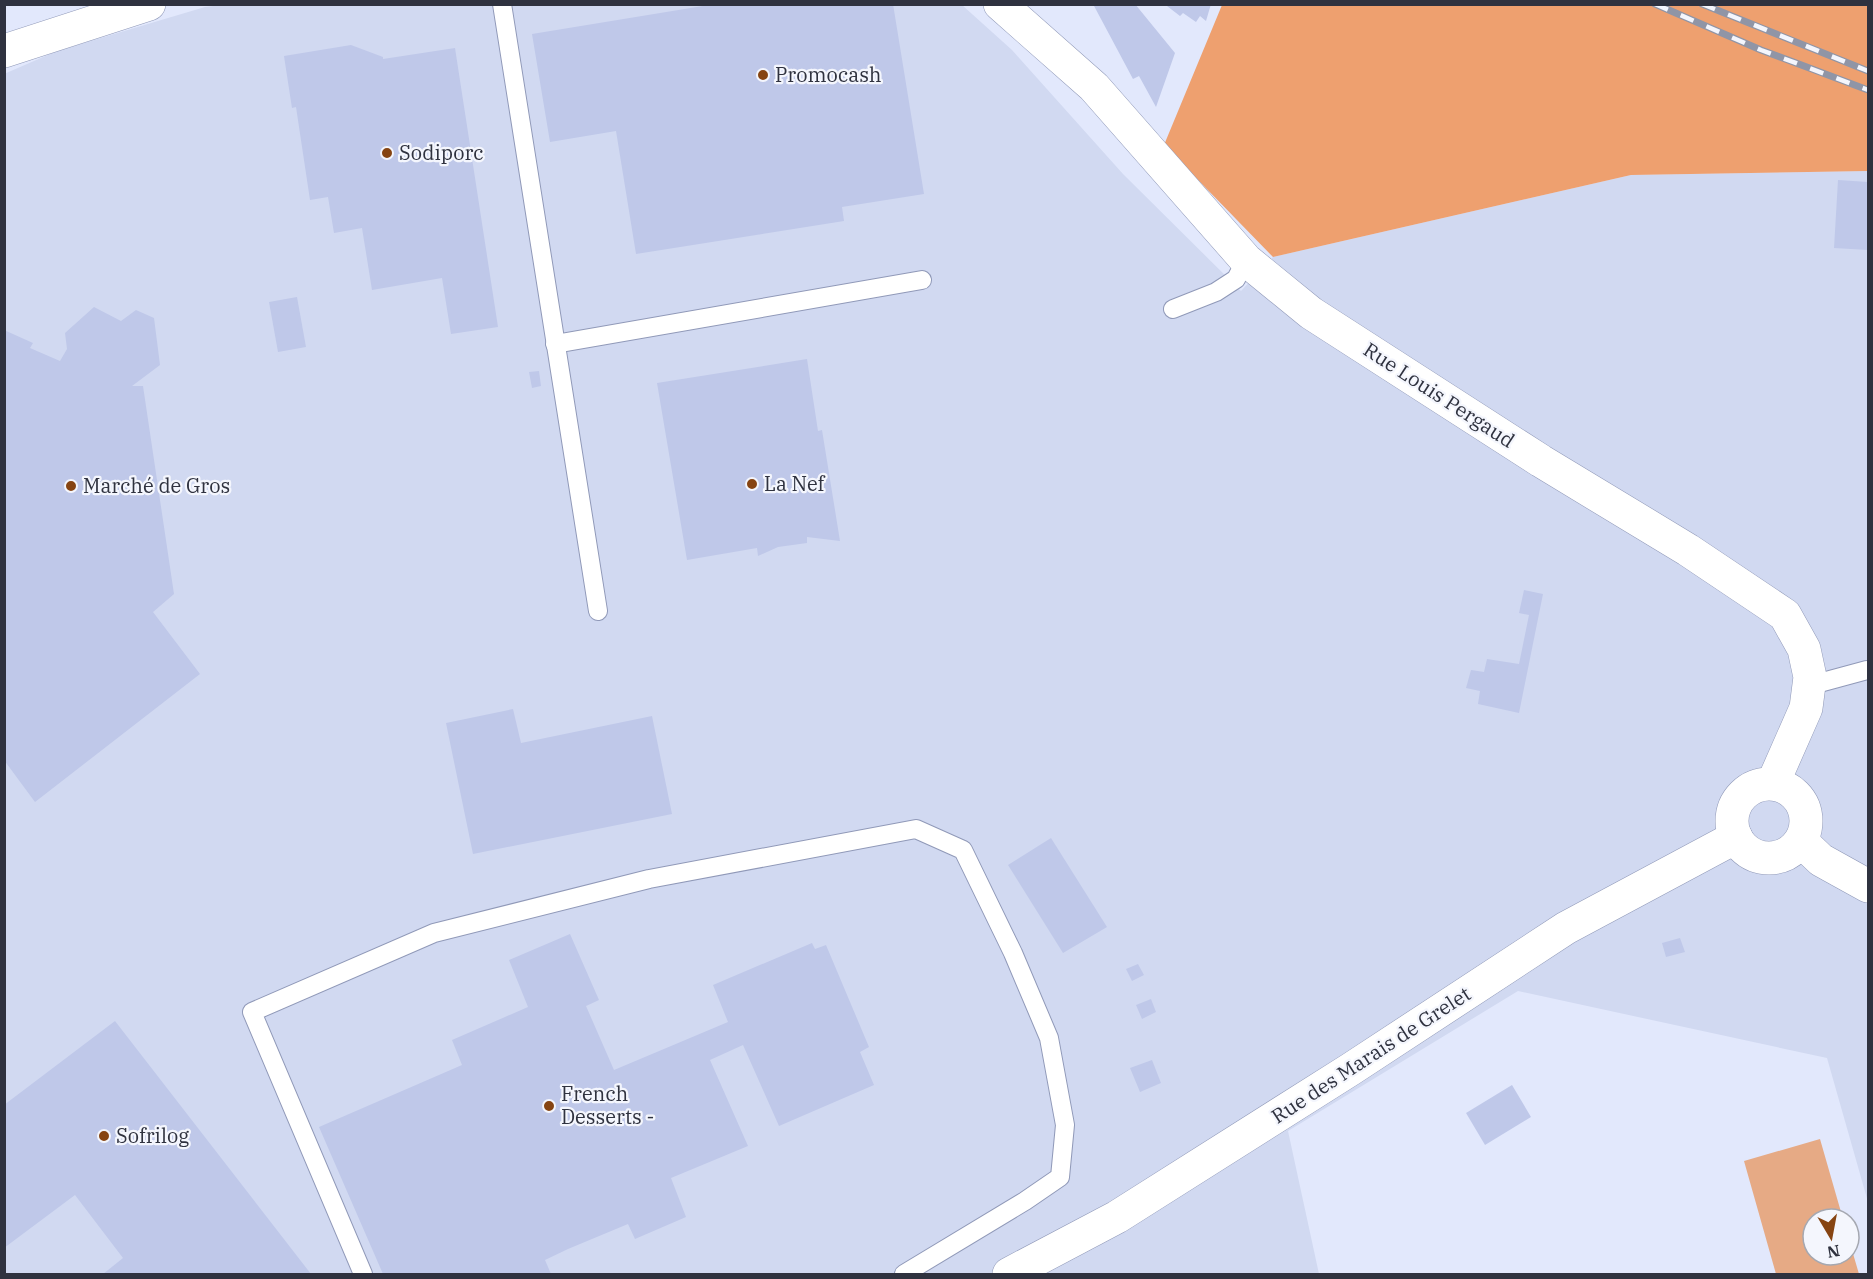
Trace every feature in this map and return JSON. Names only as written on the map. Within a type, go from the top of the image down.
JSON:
[{"type":"street","points":[[4,51],[149,4]]},
{"type":"street","name":"Rue Louis Pergaud","points":[[1000,4],[1094,87],[1246,260],[1311,313],[1541,461],[1688,550],[1785,615],[1804,649],[1810,677],[1806,708],[1773,783]]},
{"type":"street","points":[[1773,783],[1785,786],[1796,794],[1803,804],[1806,822],[1801,841],[1790,852],[1779,857],[1767,858],[1747,851],[1736,837],[1732,826],[1732,815],[1735,804],[1742,795],[1751,788],[1773,783]]},
{"type":"street","name":"Rue des Marais de Grelet","points":[[1009,1275],[1118,1217],[1566,928],[1736,837]]},
{"type":"street","points":[[1801,841],[1821,860],[1869,886]]},
{"type":"lane","points":[[502,4],[598,611]]},
{"type":"lane","points":[[1173,309],[1216,292],[1236,279],[1246,260]]},
{"type":"lane","points":[[555,344],[922,280]]},
{"type":"lane","points":[[1808,686],[1867,670]]},
{"type":"lane","points":[[363,1275],[252,1011],[434,933],[649,879],[916,829],[963,850],[1012,952],[1049,1038],[1065,1125],[1060,1177],[904,1275]]},
{"type":"shaded area","points":[[221,5],[962,5],[1012,50],[1123,174],[1241,291],[1273,257],[1631,175],[1868,171],[1868,1202],[1827,1058],[1518,991],[1288,1131],[1319,1274],[5,1274],[4,74],[57,51],[205,7]]},
{"type":"shaded area","points":[[1222,5],[1868,5],[1868,171],[1631,175],[1273,257],[1164,145]]},
{"type":"shaded area","points":[[1820,1139],[1840,1207],[1801,1207],[1801,1267],[1857,1267],[1859,1274],[1776,1274],[1744,1161]]},
{"type":"building","name":"Promocash","points":[[715,4],[893,4],[924,194],[842,207],[844,221],[636,254],[616,131],[550,142],[532,34]]},
{"type":"building","points":[[1093,4],[1135,4],[1175,53],[1156,107],[1139,76],[1133,79]]},
{"type":"building","points":[[1169,4],[1211,4],[1206,21],[1200,16],[1196,22],[1183,13],[1180,16],[1167,6]]},
{"type":"building","name":"Sodiporc","points":[[351,45],[383,57],[383,59],[455,48],[498,327],[451,334],[442,278],[372,290],[362,228],[334,233],[328,197],[310,200],[296,107],[292,108],[284,56]]},
{"type":"building","points":[[1838,180],[1868,182],[1868,250],[1834,248]]},
{"type":"building","points":[[297,297],[306,347],[278,352],[269,302]]},
{"type":"building","name":"Marché de Gros","points":[[94,307],[121,321],[136,310],[154,318],[160,365],[132,386],[143,386],[174,594],[153,612],[200,674],[35,802],[4,760],[4,330],[33,343],[30,348],[60,361],[67,349],[65,333]]},
{"type":"building","name":"La Nef","points":[[807,359],[818,431],[822,430],[840,541],[807,537],[807,543],[778,547],[758,556],[757,548],[687,560],[657,383]]},
{"type":"building","points":[[539,371],[541,386],[532,388],[529,372]]},
{"type":"building","points":[[1524,590],[1543,594],[1519,713],[1478,704],[1480,691],[1466,688],[1471,670],[1484,672],[1487,659],[1519,664],[1529,615],[1519,613]]},
{"type":"building","points":[[513,709],[521,743],[652,716],[672,814],[473,854],[446,723]]},
{"type":"building","points":[[1051,838],[1107,927],[1063,953],[1008,865]]},
{"type":"building","name":"French Desserts -","points":[[570,934],[599,1000],[586,1006],[614,1070],[728,1022],[713,985],[812,943],[815,949],[826,945],[869,1047],[860,1052],[874,1085],[779,1126],[743,1045],[710,1060],[748,1146],[671,1178],[686,1217],[635,1239],[628,1224],[568,1249],[545,1260],[551,1274],[383,1274],[319,1127],[462,1065],[452,1040],[528,1007],[509,960]]},
{"type":"building","points":[[1680,938],[1685,952],[1666,957],[1662,943]]},
{"type":"building","points":[[1138,964],[1144,975],[1132,981],[1126,969]]},
{"type":"building","points":[[1151,999],[1156,1012],[1142,1019],[1136,1005]]},
{"type":"building","name":"Sofrilog","points":[[115,1021],[311,1274],[103,1274],[123,1258],[75,1195],[4,1248],[4,1105]]},
{"type":"building","points":[[1152,1060],[1161,1083],[1140,1092],[1130,1068]]},
{"type":"building","points":[[1512,1085],[1531,1117],[1485,1145],[1466,1113]]},
{"type":"railway","points":[[1655,4],[1761,50],[1868,90]]},
{"type":"railway","points":[[1702,4],[1868,71]]},
{"type":"place","name":"Promocash","points":[[763,75]]},
{"type":"place","name":"Sodiporc","points":[[387,153]]},
{"type":"place","name":"La Nef","points":[[752,484]]},
{"type":"place","name":"Marché de Gros","points":[[71,486]]},
{"type":"place","name":"French Desserts -","points":[[549,1106]]},
{"type":"place","name":"Sofrilog","points":[[104,1136]]}]
